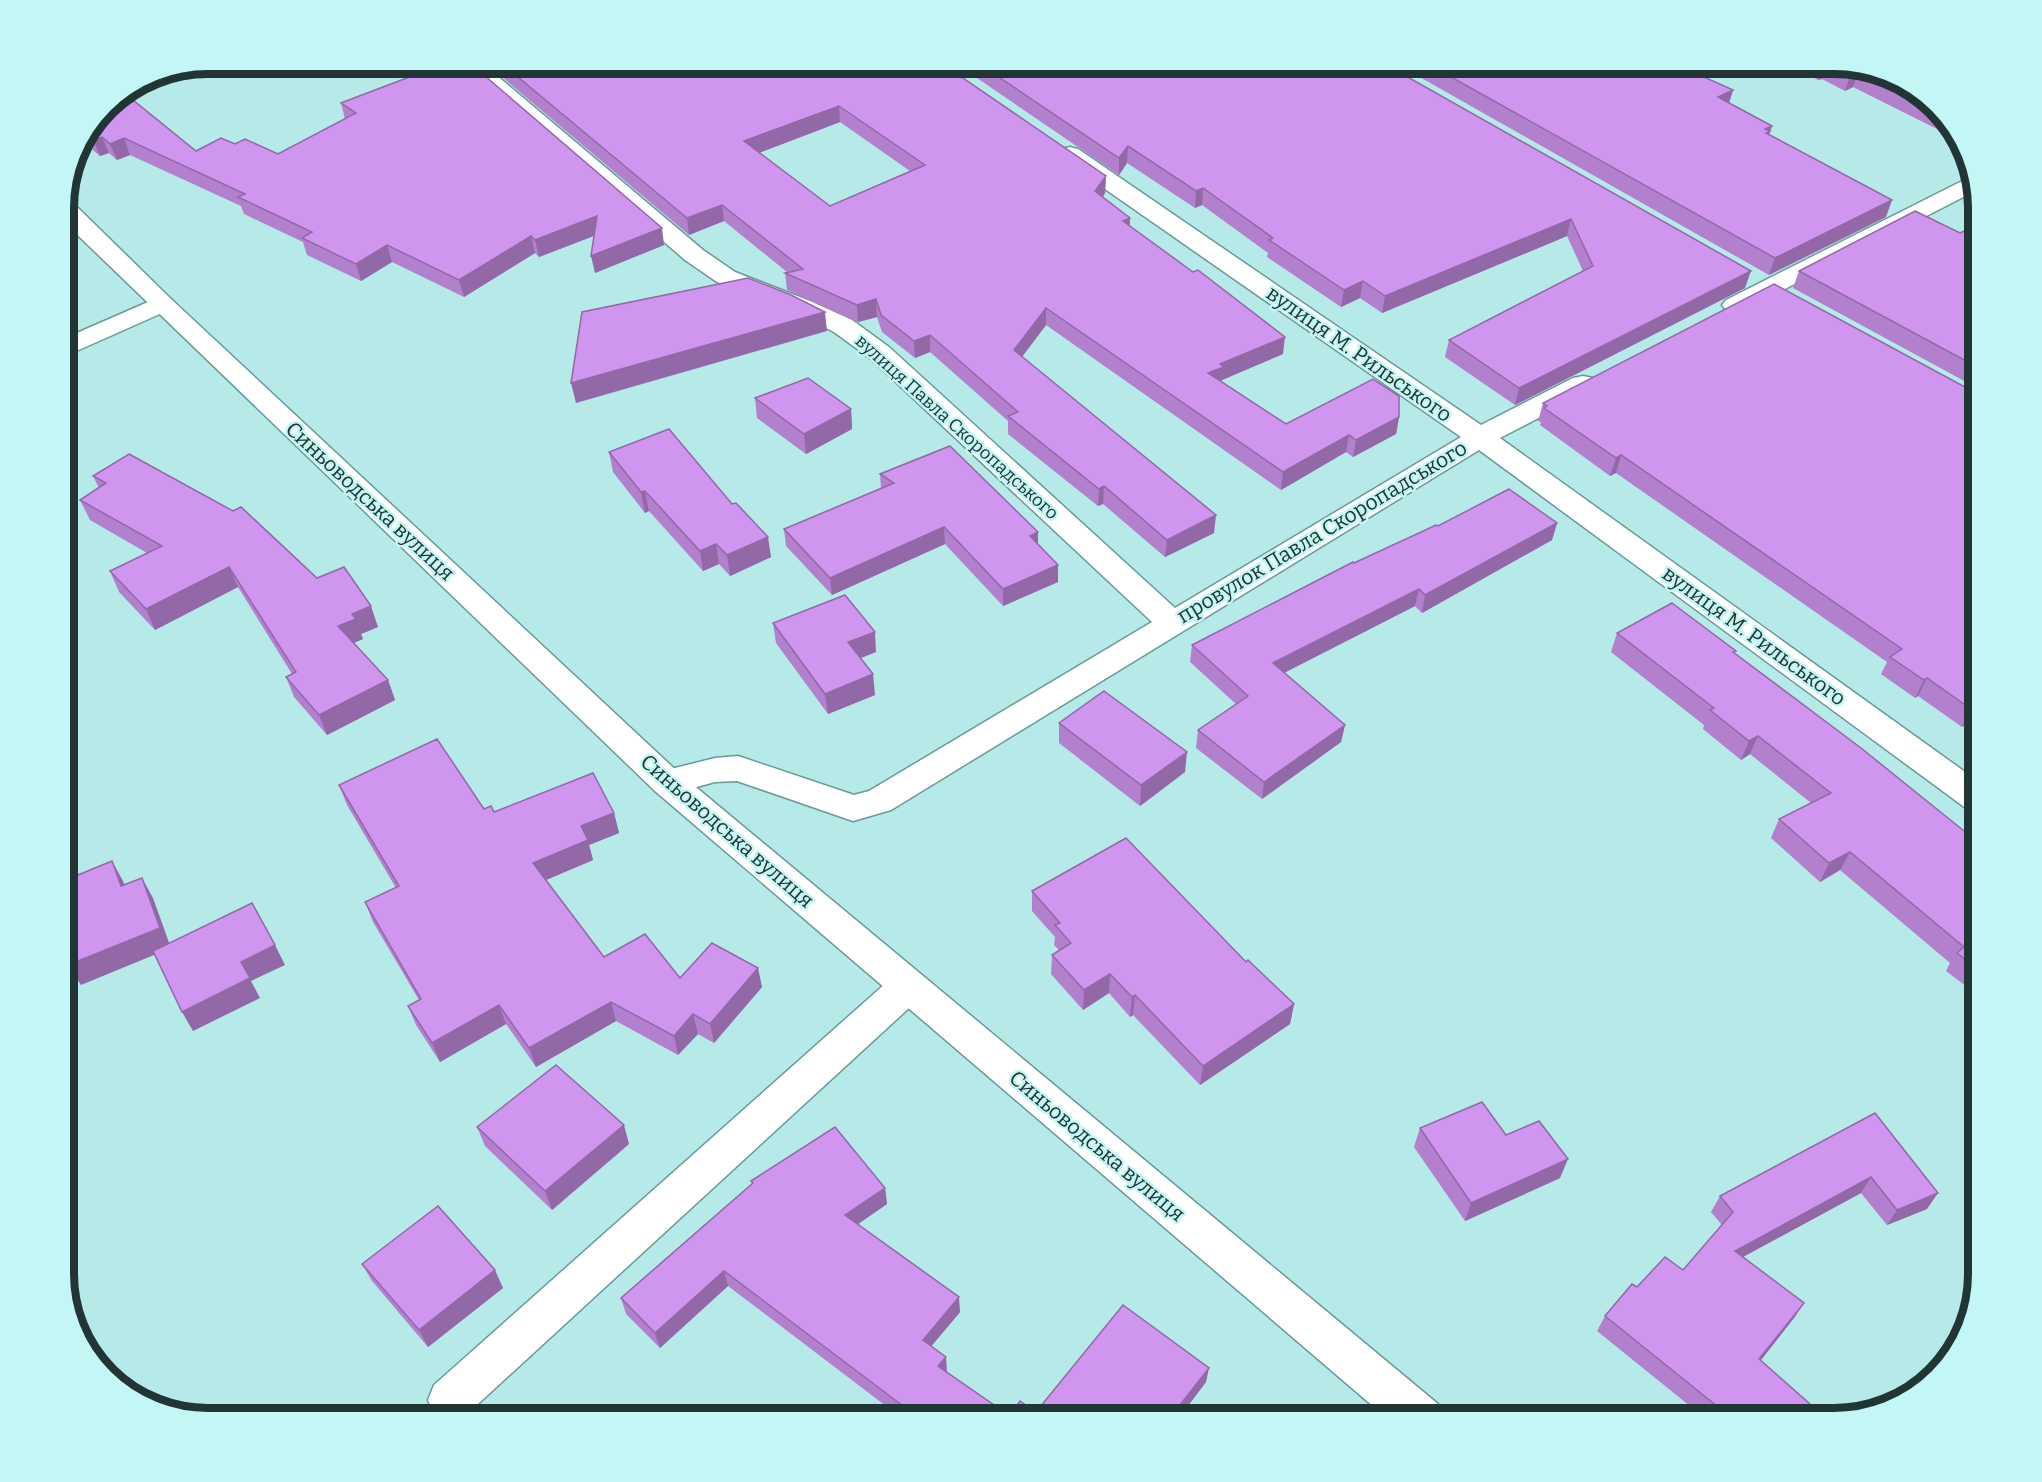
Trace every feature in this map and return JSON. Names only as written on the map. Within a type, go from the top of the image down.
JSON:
[{"type":"street","name":"вулиця Павла Скоропадського","points":[[482,74],[694,255],[726,277],[801,306],[843,326],[880,353],[1171,622]]},
{"type":"street","name":"вулиця М. Рильського","points":[[1046,138],[1480,437],[1968,792]]},
{"type":"street","points":[[1714,315],[1966,186]]},
{"type":"street","name":"Синьоводська вулиця","points":[[74,218],[162,304],[667,782],[1409,1408]]},
{"type":"street","points":[[74,344],[162,304]]},
{"type":"street","name":"провулок Павла Скоропадського","points":[[667,782],[715,770],[738,768],[853,808],[879,801],[1171,622],[1480,437],[1608,371]]},
{"type":"street","points":[[450,1400],[908,986]]},
{"type":"building","points":[[417,74],[483,74],[662,228],[591,256],[597,216],[535,240],[531,236],[459,280],[387,245],[356,264],[302,238],[312,232],[238,197],[245,194],[124,138],[110,144],[102,137],[92,139],[107,119],[130,98],[196,151],[221,138],[235,144],[245,139],[278,154],[356,113],[341,103]]},
{"type":"building","points":[[514,74],[957,74],[1106,176],[1095,191],[1130,218],[1123,221],[1193,272],[1198,270],[1285,337],[1220,364],[1224,367],[1208,373],[1286,424],[1373,379],[1399,396],[1399,417],[1356,440],[1349,435],[1283,472],[1046,308],[1014,350],[1216,515],[1167,540],[1104,486],[1099,489],[1008,416],[1018,412],[930,335],[914,341],[881,315],[876,299],[857,305],[785,273],[803,269],[722,205],[687,218]],"holes":[[[839,106],[925,165],[830,206],[744,141]]]},
{"type":"building","points":[[994,74],[1402,74],[1751,271],[1519,388],[1449,340],[1593,266],[1571,219],[1385,296],[1363,281],[1344,290],[1269,240],[1273,238],[1203,188],[1196,191],[1128,146],[1119,158]]},
{"type":"building","points":[[1446,74],[1697,74],[1733,90],[1718,97],[1772,126],[1765,129],[1770,131],[1766,133],[1892,200],[1775,258]]},
{"type":"building","points":[[1915,211],[1960,233],[1968,229],[1968,362],[1799,271]]},
{"type":"building","points":[[748,278],[789,294],[825,312],[571,383],[582,312]]},
{"type":"building","points":[[1774,284],[1968,389],[1968,707],[1927,678],[1924,680],[1890,657],[1902,649],[1621,455],[1616,458],[1544,408],[1547,406],[1543,403]]},
{"type":"building","points":[[808,378],[851,409],[804,434],[755,398]]},
{"type":"building","points":[[669,429],[732,504],[736,503],[768,537],[727,555],[716,544],[700,551],[645,491],[641,492],[609,452]]},
{"type":"building","points":[[950,446],[1038,532],[1030,536],[1058,565],[1003,589],[944,527],[830,578],[784,529],[894,483],[880,474]]},
{"type":"building","points":[[129,454],[233,511],[241,507],[317,578],[344,567],[371,606],[352,614],[356,619],[338,626],[388,680],[319,715],[286,677],[296,672],[229,567],[146,609],[110,571],[162,546],[80,500],[106,483],[93,476]]},
{"type":"building","points":[[1509,489],[1557,523],[1425,595],[1419,589],[1273,663],[1345,725],[1264,782],[1198,730],[1248,696],[1192,645],[1353,562],[1438,526]]},
{"type":"building","points":[[845,595],[875,632],[848,642],[873,674],[825,694],[773,623]]},
{"type":"building","points":[[1672,603],[1861,748],[1968,834],[1968,962],[1957,953],[1964,947],[1850,852],[1829,863],[1779,819],[1831,793],[1758,736],[1749,741],[1710,710],[1714,708],[1617,633]]},
{"type":"building","points":[[1104,691],[1187,752],[1141,785],[1059,723]]},
{"type":"building","points":[[437,739],[484,809],[491,806],[494,812],[593,773],[614,813],[581,826],[588,840],[533,863],[604,957],[645,934],[680,978],[712,943],[758,968],[710,1024],[693,1014],[674,1036],[611,1002],[529,1048],[499,1005],[432,1043],[408,1006],[421,999],[365,902],[399,886],[339,785]]},
{"type":"building","points":[[1126,838],[1246,962],[1248,960],[1294,1004],[1203,1066],[1135,995],[1132,997],[1110,974],[1084,990],[1052,955],[1071,943],[1055,925],[1060,923],[1032,891]]},
{"type":"building","points":[[112,861],[121,886],[142,878],[160,928],[74,963],[74,877]]},
{"type":"building","points":[[252,903],[275,945],[241,962],[250,978],[182,1012],[153,951]]},
{"type":"building","points":[[556,1065],[624,1125],[545,1191],[477,1127]]},
{"type":"building","points":[[1482,1102],[1506,1135],[1539,1121],[1568,1159],[1471,1203],[1420,1128]]},
{"type":"building","points":[[1875,1113],[1938,1193],[1897,1210],[1871,1177],[1735,1251],[1804,1303],[1759,1359],[1815,1408],[1719,1408],[1605,1316],[1632,1284],[1637,1287],[1665,1257],[1683,1270],[1733,1212],[1720,1196]]},
{"type":"building","points":[[835,1127],[885,1188],[845,1215],[959,1297],[923,1340],[946,1357],[938,1366],[998,1408],[906,1408],[724,1271],[655,1333],[621,1298],[753,1183],[751,1181]]},
{"type":"building","points":[[438,1206],[495,1270],[419,1330],[362,1264]]},
{"type":"building","points":[[1123,1305],[1209,1368],[1178,1408],[1039,1408]]},
{"type":"building","points":[[1020,1401],[1030,1408],[1015,1408]]}]
